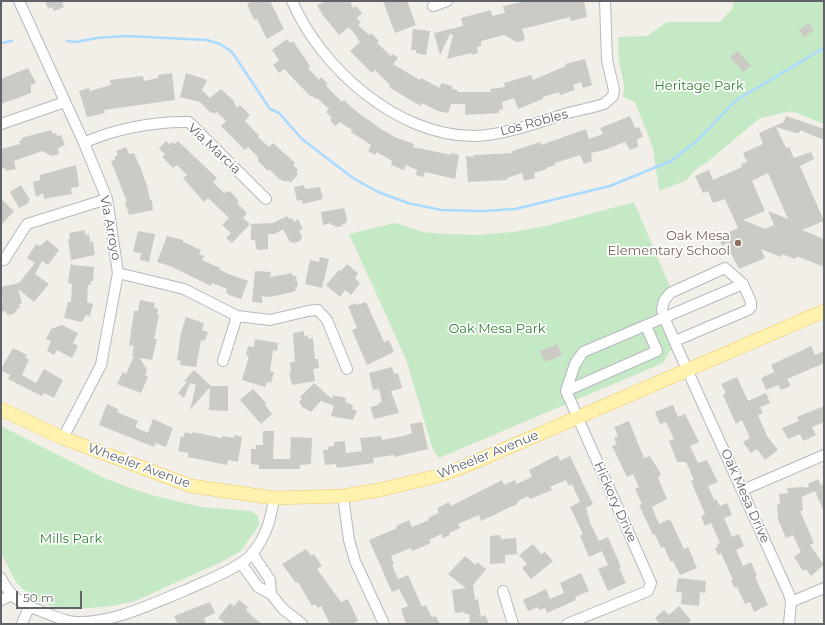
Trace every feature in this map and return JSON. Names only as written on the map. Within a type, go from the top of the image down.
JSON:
[{"type":"main road","name":"Wheeler Avenue","points":[[1,409],[63,438],[190,486],[274,498],[343,496],[392,488],[438,476],[463,467],[824,311]]},
{"type":"street","name":"Via Arroyo","points":[[19,1],[84,143],[107,200],[118,274],[101,365],[63,438]]},
{"type":"street","name":"Los Robles","points":[[292,1],[314,39],[322,49],[350,80],[373,100],[408,121],[427,128],[456,135],[474,136],[510,131],[597,106],[609,100],[613,96],[614,90],[607,60],[605,1]]},
{"type":"street","points":[[433,6],[447,1]]},
{"type":"street","points":[[1,124],[65,102]]},
{"type":"street","name":"Via Marcia","points":[[84,143],[96,137],[116,131],[174,122],[189,122],[266,199]]},
{"type":"street","points":[[1,259],[4,260],[27,224],[107,200]]},
{"type":"street","points":[[664,317],[662,309],[664,301],[670,293],[725,268],[742,284],[751,302],[751,307],[748,310],[675,341]]},
{"type":"street","points":[[118,274],[184,289],[237,316],[270,320],[318,310],[328,320],[347,369]]},
{"type":"street","points":[[566,391],[576,364],[583,352],[742,284]]},
{"type":"street","points":[[223,361],[237,316]]},
{"type":"street","name":"Oak Mesa Drive","points":[[664,317],[789,594],[791,602],[789,624]]},
{"type":"street","points":[[566,391],[657,351],[646,326]]},
{"type":"street","name":"Hickory Drive","points":[[566,391],[651,583],[648,591],[567,624]]},
{"type":"street","points":[[743,490],[824,455]]},
{"type":"street","points":[[343,496],[348,540],[355,561],[384,624]]},
{"type":"street","points":[[1,578],[6,588],[23,605],[56,621],[75,622],[109,618],[156,602],[241,563],[252,553],[262,540],[271,519],[274,498]]},
{"type":"street","points":[[252,553],[270,580],[271,594]]},
{"type":"street","points":[[241,563],[258,587],[271,594],[284,609],[302,624]]},
{"type":"street","points":[[253,581],[266,572]]},
{"type":"street","points":[[791,602],[824,588]]},
{"type":"street","points":[[503,591],[513,624]]},
{"type":"street","points":[[1,600],[13,595]]},
{"type":"street","points":[[13,624],[22,621],[29,607]]},
{"type":"green space","name":"Heritage Park","points":[[733,1],[824,1],[824,124],[792,111],[760,118],[707,162],[695,170],[687,180],[659,191],[653,148],[635,102],[623,97],[624,85],[619,61],[618,37],[647,36],[667,22],[720,22],[733,8]]},
{"type":"green space","name":"Oak Mesa Park","points":[[634,202],[671,289],[658,301],[657,309],[661,325],[673,350],[669,352],[663,363],[439,458],[433,450],[406,359],[349,234],[395,223],[423,232],[445,234],[479,235],[513,232],[546,226]]},
{"type":"green space","name":"Mills Park","points":[[1,426],[106,479],[151,495],[201,507],[251,511],[258,516],[259,525],[241,551],[219,563],[135,601],[112,606],[78,609],[51,606],[33,599],[16,582],[1,553]]},
{"type":"building","points":[[45,1],[66,1],[62,3],[64,7],[54,11],[52,7],[48,9]]},
{"type":"building","points":[[253,1],[270,1],[284,29],[267,39],[257,19],[254,20],[247,4]]},
{"type":"building","points":[[326,1],[350,1],[353,8],[356,6],[362,13],[357,18],[361,23],[358,25],[369,35],[371,33],[379,41],[377,43],[391,56],[393,54],[398,58],[393,64],[420,80],[421,78],[440,88],[441,83],[452,86],[452,89],[458,90],[457,92],[491,92],[490,89],[505,87],[504,83],[531,75],[533,80],[566,66],[565,64],[585,59],[592,85],[583,88],[581,82],[573,85],[575,90],[560,95],[559,92],[543,97],[543,99],[518,109],[514,98],[502,102],[503,109],[499,110],[499,113],[465,115],[465,104],[451,104],[448,113],[438,111],[422,103],[421,106],[389,87],[390,85],[375,70],[372,73],[350,51],[360,42],[349,27],[339,35],[322,14],[317,5]]},
{"type":"building","points":[[383,1],[407,1],[416,25],[395,33]]},
{"type":"building","points":[[527,1],[584,1],[587,17],[571,21],[570,17],[522,29],[525,38],[523,41],[517,42],[504,35],[481,41],[481,46],[477,47],[478,53],[472,55],[471,53],[447,59],[453,35],[450,34],[440,55],[434,33],[463,26],[461,18],[491,10],[492,16],[505,13],[503,6]]},
{"type":"building","points":[[809,23],[814,30],[804,37],[799,30]]},
{"type":"building","points":[[413,29],[430,31],[426,55],[416,53],[416,50],[411,50]]},
{"type":"building","points":[[287,39],[290,43],[293,41],[310,66],[308,68],[319,80],[321,77],[328,84],[326,85],[331,91],[342,102],[344,100],[357,112],[381,129],[397,138],[414,144],[413,147],[451,155],[451,153],[459,155],[455,179],[425,172],[423,177],[416,175],[417,170],[406,165],[404,170],[391,165],[392,161],[377,152],[375,155],[368,151],[371,145],[351,132],[352,130],[340,122],[335,126],[330,120],[332,118],[326,112],[329,109],[317,98],[311,97],[284,69],[279,73],[273,65],[279,60],[272,50]]},
{"type":"building","points":[[738,51],[751,66],[743,72],[730,57]]},
{"type":"building","points":[[28,68],[36,83],[31,85],[31,93],[1,104],[1,79]]},
{"type":"building","points":[[172,73],[175,100],[104,110],[105,113],[87,117],[79,91],[89,88],[90,91],[111,85],[110,80],[143,76],[144,81],[158,78],[158,75]]},
{"type":"building","points":[[186,73],[207,80],[202,90],[210,98],[221,89],[233,100],[237,108],[240,105],[250,115],[245,121],[259,136],[258,137],[269,147],[273,143],[295,163],[293,165],[298,170],[296,172],[298,175],[290,183],[288,180],[286,182],[279,179],[258,161],[258,157],[248,147],[245,150],[221,126],[226,121],[217,112],[214,114],[213,112],[211,113],[200,102],[180,97]]},
{"type":"building","points":[[630,116],[635,128],[639,127],[643,137],[637,139],[638,147],[630,150],[625,142],[591,153],[592,161],[584,164],[580,155],[555,163],[555,165],[546,168],[547,169],[534,173],[535,178],[524,181],[522,173],[507,178],[507,180],[468,182],[466,156],[474,157],[473,155],[513,153],[512,151],[540,142],[541,145],[586,129],[589,139],[603,134],[600,128]]},
{"type":"building","points":[[786,116],[824,129],[824,140],[800,130],[799,133],[796,133],[776,127],[786,148],[789,147],[794,158],[811,152],[814,159],[800,166],[824,221],[802,230],[824,239],[824,267],[799,257],[796,257],[795,259],[782,254],[781,257],[761,249],[765,258],[739,269],[726,244],[722,246],[718,237],[738,228],[725,199],[713,203],[708,191],[703,193],[695,176],[709,170],[713,180],[742,167],[741,164],[747,162],[743,153],[763,144],[759,133],[784,122]],"holes":[[[768,173],[788,219],[768,211],[774,225],[765,229],[743,220],[765,211],[752,181]]]},
{"type":"building","points":[[51,130],[53,134],[56,133],[57,136],[61,135],[65,145],[58,148],[59,154],[52,156],[42,151],[14,161],[16,169],[6,171],[5,168],[1,169],[1,149],[20,144],[19,141],[22,140],[21,138]]},
{"type":"building","points":[[166,141],[170,145],[172,142],[175,144],[178,141],[217,178],[213,182],[224,193],[230,191],[239,201],[237,203],[247,213],[243,218],[250,224],[232,243],[226,238],[231,233],[222,225],[229,218],[208,198],[204,202],[183,178],[187,175],[177,165],[173,168],[162,157],[165,154],[159,149]]},
{"type":"building","points":[[126,147],[129,154],[134,153],[141,169],[150,200],[152,201],[153,210],[129,215],[125,202],[127,202],[111,161],[115,160],[115,156],[118,155],[116,151]]},
{"type":"building","points":[[76,165],[79,184],[78,187],[71,188],[72,194],[44,199],[43,193],[36,197],[33,182],[40,180],[40,175]]},
{"type":"building","points":[[21,185],[30,200],[28,201],[29,203],[19,208],[10,192]]},
{"type":"building","points":[[304,185],[305,189],[320,187],[323,199],[303,204],[302,200],[297,201],[294,187]]},
{"type":"building","points":[[1,199],[14,211],[1,225]]},
{"type":"building","points":[[344,208],[347,218],[346,223],[342,224],[343,226],[335,227],[335,225],[331,225],[331,223],[323,225],[321,212]]},
{"type":"building","points":[[287,216],[289,219],[292,218],[294,222],[298,219],[303,229],[299,231],[302,237],[301,240],[295,243],[290,242],[283,229],[275,234],[268,234],[268,249],[258,250],[256,248],[255,240],[251,240],[251,224],[273,223]]},
{"type":"building","points":[[85,230],[85,235],[89,234],[90,242],[93,241],[95,255],[71,260],[68,239],[70,239],[69,233]]},
{"type":"building","points":[[138,231],[155,234],[149,262],[140,260],[141,253],[133,252]]},
{"type":"building","points":[[167,236],[183,240],[183,242],[201,250],[199,254],[204,256],[202,260],[220,268],[219,269],[226,273],[248,281],[241,299],[229,295],[226,292],[227,289],[212,283],[211,286],[170,266],[157,262]]},
{"type":"building","points":[[47,240],[59,250],[48,265],[42,261],[35,274],[49,284],[34,302],[18,289],[22,303],[19,304],[20,308],[17,309],[14,314],[7,315],[6,311],[1,312],[1,302],[3,301],[1,287],[19,283],[35,263],[27,258],[36,244],[40,246]]},
{"type":"building","points":[[320,257],[329,259],[322,288],[305,284],[310,260],[319,262]]},
{"type":"building","points":[[71,263],[73,265],[94,267],[93,281],[91,281],[91,285],[88,285],[87,302],[93,304],[90,316],[86,315],[82,322],[64,318],[68,302],[71,302],[72,284],[68,283]]},
{"type":"building","points":[[347,264],[358,273],[355,278],[360,283],[351,295],[345,290],[340,297],[326,285],[339,270],[341,271]]},
{"type":"building","points":[[255,271],[271,272],[270,277],[292,273],[293,276],[296,276],[298,287],[295,287],[296,290],[293,292],[270,297],[262,296],[262,303],[252,302]]},
{"type":"building","points":[[140,300],[155,303],[154,308],[158,309],[157,315],[159,315],[154,339],[157,339],[152,360],[140,358],[147,370],[145,375],[148,377],[141,393],[117,384],[123,372],[126,374],[134,356],[132,356],[134,346],[129,345],[134,311],[138,311]]},
{"type":"building","points":[[366,302],[384,342],[389,340],[394,352],[367,365],[352,330],[357,328],[348,306]]},
{"type":"building","points":[[186,317],[204,323],[202,330],[208,332],[205,341],[201,340],[196,367],[180,365],[181,361],[177,360],[181,333]]},
{"type":"building","points":[[62,325],[78,333],[73,343],[78,346],[72,358],[57,350],[54,355],[47,351],[51,341],[46,339],[51,329]]},
{"type":"building","points":[[304,331],[304,336],[308,335],[308,339],[313,338],[315,359],[318,359],[319,368],[313,369],[315,381],[292,385],[289,373],[291,373],[290,362],[295,362],[293,333]]},
{"type":"building","points":[[255,339],[278,343],[277,351],[273,350],[270,371],[274,372],[271,383],[267,382],[265,387],[242,380],[249,356],[246,355],[248,346],[254,347]]},
{"type":"building","points":[[557,344],[562,355],[545,362],[540,351]]},
{"type":"building","points":[[811,346],[815,355],[824,351],[824,363],[787,379],[791,386],[781,390],[778,385],[766,390],[761,378],[774,372],[771,365]]},
{"type":"building","points":[[13,348],[27,355],[25,357],[29,360],[22,375],[36,383],[44,369],[63,380],[54,398],[44,393],[42,396],[8,379],[10,375],[2,371],[2,367]]},
{"type":"building","points":[[392,367],[394,374],[398,373],[402,388],[391,391],[399,413],[374,419],[370,407],[379,405],[378,403],[382,402],[379,389],[373,390],[369,373]]},
{"type":"building","points":[[194,370],[211,386],[228,386],[228,411],[209,410],[210,387],[190,410],[196,385],[190,383],[184,398],[178,393],[187,382],[184,381]]},
{"type":"building","points":[[737,377],[748,401],[766,393],[770,403],[760,407],[763,413],[758,415],[767,436],[778,450],[765,460],[757,449],[751,453],[743,442],[750,438],[742,420],[736,424],[723,395],[726,393],[721,384]]},
{"type":"building","points":[[314,383],[332,399],[333,395],[346,398],[345,402],[353,405],[352,409],[357,411],[353,420],[331,416],[334,406],[321,401],[311,412],[302,407],[299,402],[302,399],[300,397]]},
{"type":"building","points":[[253,389],[266,403],[265,405],[272,414],[261,424],[240,400]]},
{"type":"building","points":[[107,404],[118,409],[117,412],[138,421],[135,427],[148,433],[153,419],[173,428],[166,447],[156,443],[154,447],[99,425]]},
{"type":"building","points":[[673,405],[678,417],[685,414],[699,442],[690,446],[698,463],[707,460],[718,482],[708,486],[714,500],[716,499],[720,506],[727,503],[732,515],[724,518],[732,537],[739,534],[744,546],[736,550],[743,566],[751,562],[757,576],[755,577],[768,605],[754,612],[750,602],[745,604],[737,587],[734,588],[731,581],[733,580],[721,553],[718,555],[715,548],[718,547],[717,544],[720,543],[711,523],[705,526],[701,516],[705,514],[691,481],[694,480],[686,462],[677,462],[669,441],[674,439],[666,422],[660,424],[655,412]]},
{"type":"building","points":[[824,406],[824,422],[812,427],[816,435],[803,441],[800,434],[788,439],[782,428],[799,421],[797,417]]},
{"type":"building","points":[[629,421],[644,458],[650,456],[661,474],[658,478],[667,499],[652,507],[659,524],[670,519],[684,549],[688,547],[697,568],[680,575],[673,561],[671,562],[664,547],[661,548],[655,534],[653,535],[639,505],[642,504],[635,489],[639,487],[633,474],[627,477],[612,446],[617,444],[614,438],[618,436],[614,427]]},
{"type":"building","points":[[422,422],[428,449],[394,457],[394,455],[373,458],[374,463],[337,468],[336,464],[325,465],[323,450],[328,450],[328,447],[334,446],[334,442],[345,441],[346,453],[362,451],[360,438],[381,436],[382,440],[403,436],[412,433],[410,424]]},
{"type":"building","points":[[263,431],[274,431],[273,459],[290,459],[291,437],[312,438],[311,464],[300,465],[300,469],[259,469],[259,465],[251,464],[251,449],[256,449],[256,445],[263,445]]},
{"type":"building","points":[[185,432],[192,434],[193,432],[221,438],[223,436],[234,438],[234,435],[242,437],[238,462],[228,460],[227,465],[188,457],[188,453],[178,451],[181,436],[184,437]]},
{"type":"building","points":[[558,455],[560,461],[570,456],[593,504],[586,508],[591,525],[599,541],[608,537],[626,583],[608,591],[598,569],[608,565],[602,551],[589,557],[580,536],[583,534],[570,507],[580,502],[572,484],[569,486],[566,480],[550,487],[552,490],[530,499],[528,496],[518,501],[517,504],[481,521],[479,515],[458,524],[460,528],[449,533],[450,535],[443,538],[441,534],[429,540],[431,543],[412,551],[411,548],[391,556],[394,564],[392,565],[398,579],[408,575],[422,607],[426,605],[431,616],[436,616],[440,624],[406,624],[401,609],[408,606],[399,589],[392,592],[369,540],[397,528],[396,526],[409,520],[412,527],[429,520],[428,518],[439,513],[437,508],[449,502],[451,506],[502,480],[504,485],[515,480],[516,484],[532,477],[529,470]]},
{"type":"building","points":[[818,479],[821,485],[824,484],[824,512],[815,491],[802,497],[803,511],[800,511],[814,543],[810,545],[824,565],[811,576],[806,569],[803,571],[794,557],[801,552],[793,535],[786,538],[778,519],[777,504],[780,504],[779,494],[788,493],[787,488],[809,487],[808,484]]},
{"type":"building","points":[[500,535],[501,539],[516,538],[517,554],[505,555],[505,563],[490,564],[490,536]]},
{"type":"building","points":[[533,544],[541,554],[545,552],[553,561],[531,579],[522,568],[527,564],[519,555]]},
{"type":"building","points":[[306,549],[311,556],[314,554],[322,566],[317,569],[341,602],[348,599],[358,621],[351,624],[330,624],[321,606],[318,608],[315,604],[312,606],[298,582],[296,583],[282,564]]},
{"type":"building","points":[[465,556],[476,565],[477,562],[486,569],[473,585],[475,600],[478,599],[481,617],[485,615],[489,624],[466,624],[470,622],[469,614],[465,614],[464,612],[455,613],[452,590],[466,588],[448,574]]},
{"type":"building","points":[[581,573],[589,591],[575,597],[576,600],[547,613],[545,608],[539,610],[538,607],[528,611],[523,600],[546,589],[550,599],[564,593],[560,583]]},
{"type":"building","points":[[678,578],[706,581],[705,593],[700,592],[699,606],[681,604],[682,592],[676,592]]},
{"type":"building","points":[[239,600],[248,607],[246,610],[262,624],[226,624],[218,618],[230,603],[234,606]]},
{"type":"building","points":[[210,602],[215,613],[204,618],[206,624],[178,624],[174,616]]},
{"type":"building","points":[[679,606],[691,620],[687,624],[660,624],[655,618],[664,610],[669,615]]},
{"type":"waterway","points":[[67,41],[76,42],[97,38],[125,36],[207,40],[220,44],[232,52],[270,109],[279,113],[302,139],[353,178],[378,192],[408,203],[441,210],[483,211],[515,209],[610,186],[671,161],[698,140],[735,101],[824,48]]},
{"type":"waterway","points":[[1,43],[12,41]]},
{"type":"place","name":"Oak Mesa Elementary School","points":[[738,243]]}]
